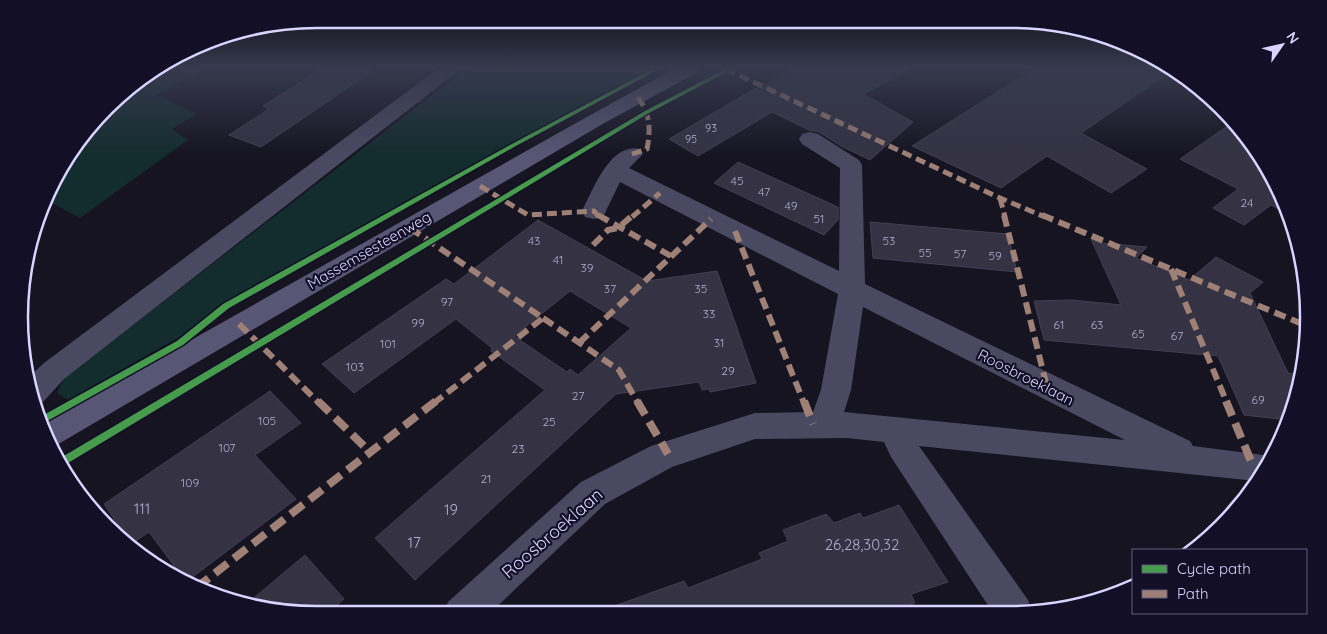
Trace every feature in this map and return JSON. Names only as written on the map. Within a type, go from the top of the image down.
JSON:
[{"type":"main road","name":"Massemsesteenweg","points":[[52,433],[638,97]]},
{"type":"street","points":[[36,388],[54,371],[414,97]]},
{"type":"street","points":[[810,139],[851,165],[852,290],[836,390],[824,424]]},
{"type":"street","name":"Roosbroeklaan","points":[[594,211],[623,162],[852,290],[1128,428],[1201,461]]},
{"type":"street","name":"Roosbroeklaan","points":[[471,606],[593,493],[668,454],[755,426],[824,424],[1258,467]]},
{"type":"street","points":[[895,430],[902,447],[1010,606]]},
{"type":"green space","points":[[129,97],[159,97],[197,114],[172,129],[188,140],[80,218],[51,203],[76,156],[99,126],[126,99]]},
{"type":"green space","points":[[430,97],[604,97],[68,400],[57,393],[64,378]]},
{"type":"building","points":[[278,97],[335,97],[261,147],[229,135],[269,109],[263,106]]},
{"type":"building","points":[[741,97],[868,97],[913,122],[870,160],[841,146],[819,132],[809,130],[772,112],[698,156],[669,139]]},
{"type":"building","points":[[990,97],[1134,97],[1081,133],[1147,169],[1111,193],[1047,156],[1001,188],[912,146]]},
{"type":"building","points":[[1228,126],[1261,172],[1278,209],[1271,205],[1244,225],[1213,208],[1238,189],[1180,159]]},
{"type":"building","points":[[738,162],[838,207],[838,220],[824,235],[714,183]]},
{"type":"building","points":[[538,220],[647,281],[717,271],[756,383],[710,392],[709,389],[702,390],[699,382],[616,394],[415,580],[375,538],[545,390],[491,351],[492,348],[456,319],[354,393],[322,364],[446,279],[454,284]],"holes":[[[570,291],[631,328],[578,375],[570,369],[567,372],[514,336]]]},
{"type":"building","points":[[870,222],[1008,234],[1017,272],[873,258]]},
{"type":"building","points":[[1091,239],[1101,243],[1147,247],[1136,258],[1189,280],[1216,257],[1263,282],[1250,293],[1288,373],[1294,374],[1280,419],[1244,415],[1218,356],[1044,340],[1034,301],[1072,300],[1121,305]]},
{"type":"building","points":[[270,391],[301,423],[255,455],[296,499],[191,578],[178,571],[149,532],[134,542],[126,535],[104,504]]},
{"type":"building","points":[[899,505],[948,582],[911,594],[915,603],[908,606],[614,606],[684,581],[688,588],[762,559],[759,553],[788,541],[783,530],[826,514],[834,523],[860,513],[863,518]]},
{"type":"building","points":[[305,555],[344,599],[336,606],[298,606],[252,599]]},
{"type":"marked path","points":[[632,154],[647,149],[649,134],[650,121],[646,109],[637,97]]},
{"type":"marked path","points":[[785,97],[1000,198],[1300,323]]},
{"type":"marked path","points":[[480,186],[528,215],[594,211],[600,218],[671,256]]},
{"type":"marked path","points":[[593,245],[608,230],[618,228],[660,193]]},
{"type":"marked path","points":[[1000,198],[1047,387]]},
{"type":"marked path","points":[[579,343],[711,219]]},
{"type":"marked path","points":[[203,583],[543,318],[410,228]]},
{"type":"marked path","points":[[735,231],[813,424]]},
{"type":"marked path","points":[[1171,269],[1253,466]]},
{"type":"marked path","points":[[543,318],[619,370],[668,454]]},
{"type":"marked path","points":[[239,324],[370,452]]},
{"type":"cycle path","points":[[46,418],[180,343],[226,306],[512,146],[605,97]]},
{"type":"cycle path","points":[[65,460],[647,112],[676,97]]}]
